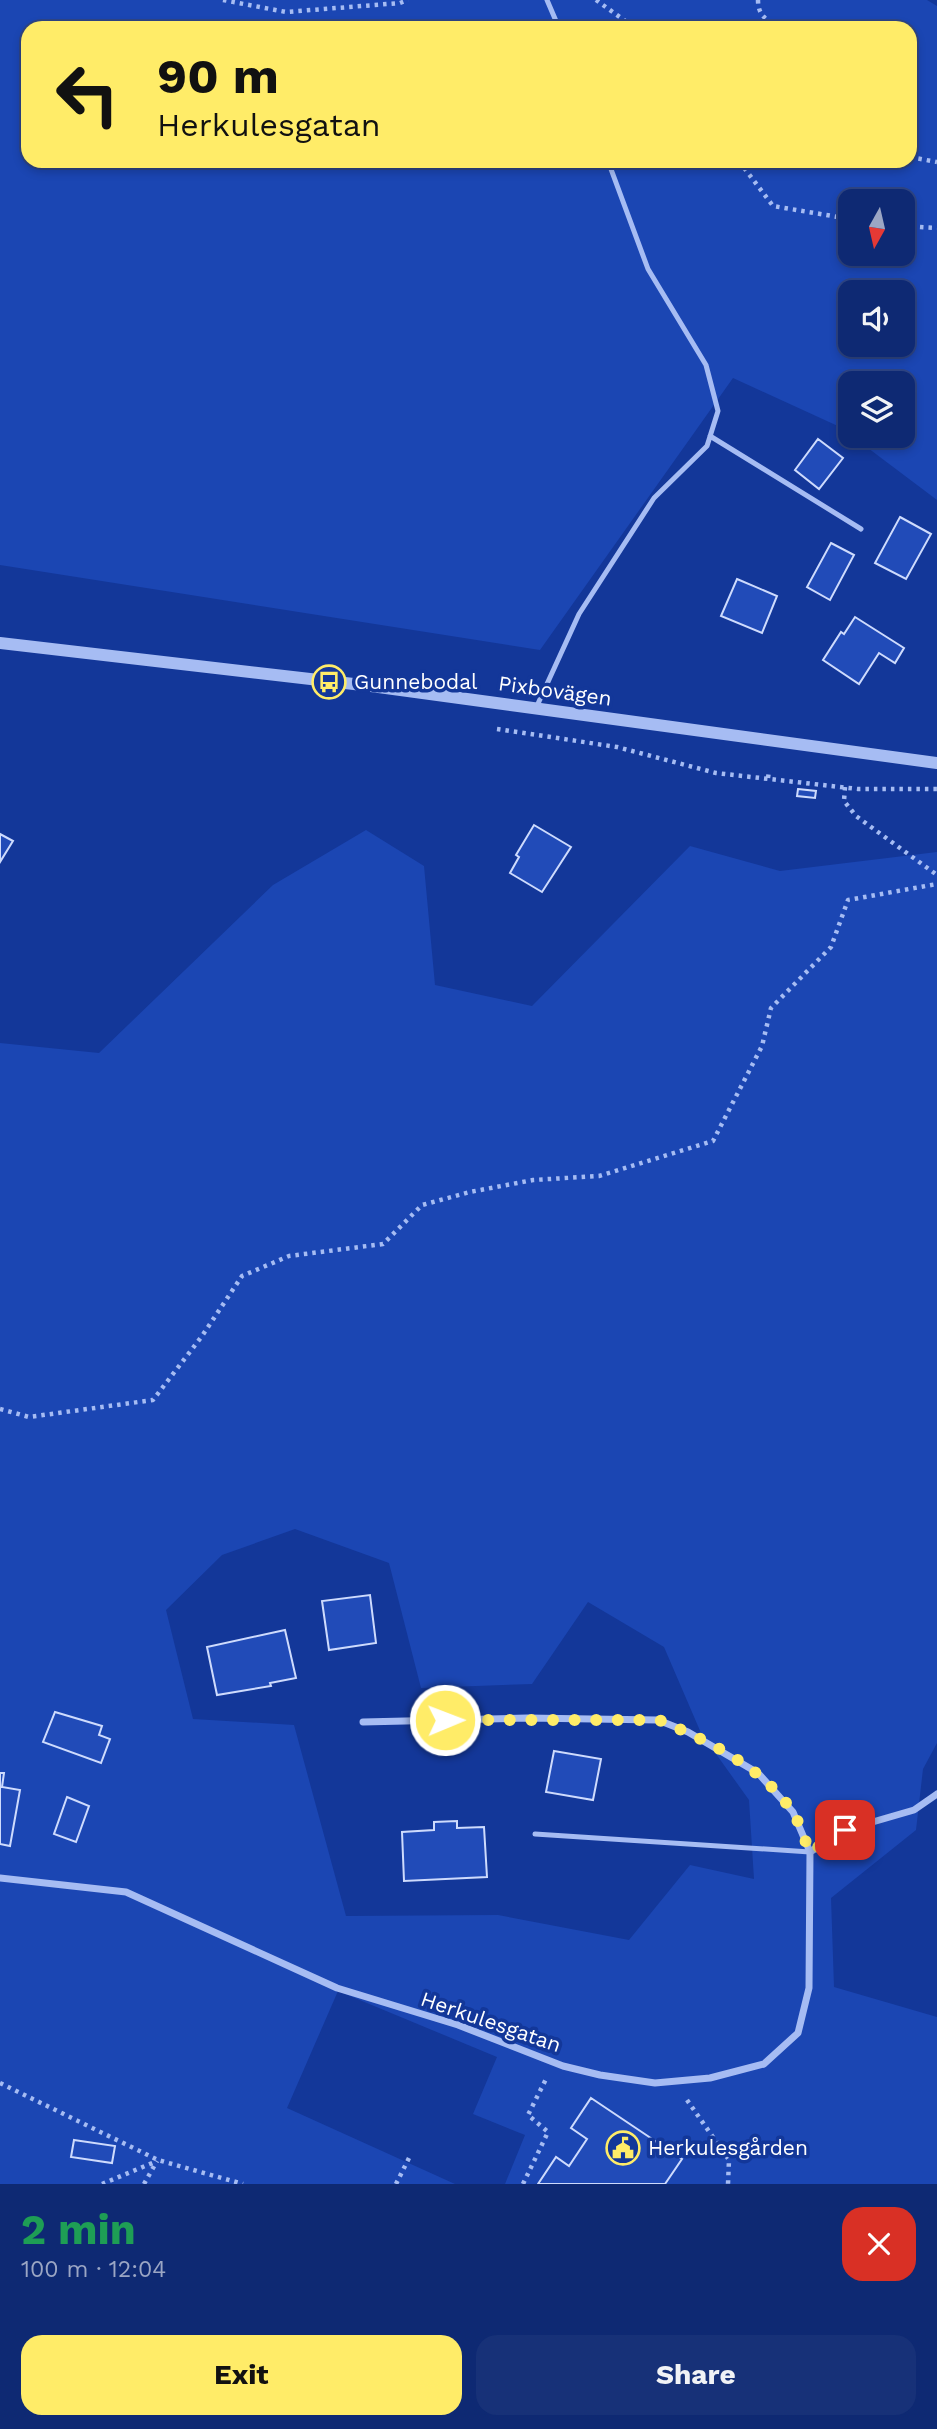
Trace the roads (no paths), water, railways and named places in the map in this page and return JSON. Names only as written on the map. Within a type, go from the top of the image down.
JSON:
[{"type":"street","name":"Pixbovägen","points":[[0,643],[536,708],[937,763]]},
{"type":"street","name":"Herkulesgatan","points":[[0,1878],[126,1892],[337,1988],[458,2025],[562,2066],[600,2075],[655,2083],[710,2078],[764,2064],[798,2033],[809,1988],[810,1852],[793,1812],[758,1773],[688,1732],[659,1720],[527,1718],[363,1722]]},
{"type":"street","points":[[810,1852],[845,1830],[914,1810],[937,1794]]},
{"type":"lane","points":[[547,0],[556,21]]},
{"type":"lane","points":[[536,708],[579,614],[654,498],[707,446],[718,411],[706,365],[648,269],[611,168]]},
{"type":"lane","points":[[710,436],[861,529]]},
{"type":"lane","points":[[535,1834],[810,1852]]},
{"type":"place","name":"Gunnebodal","points":[[329,682]]},
{"type":"place","name":"Herkulesgården","points":[[623,2148]]}]
